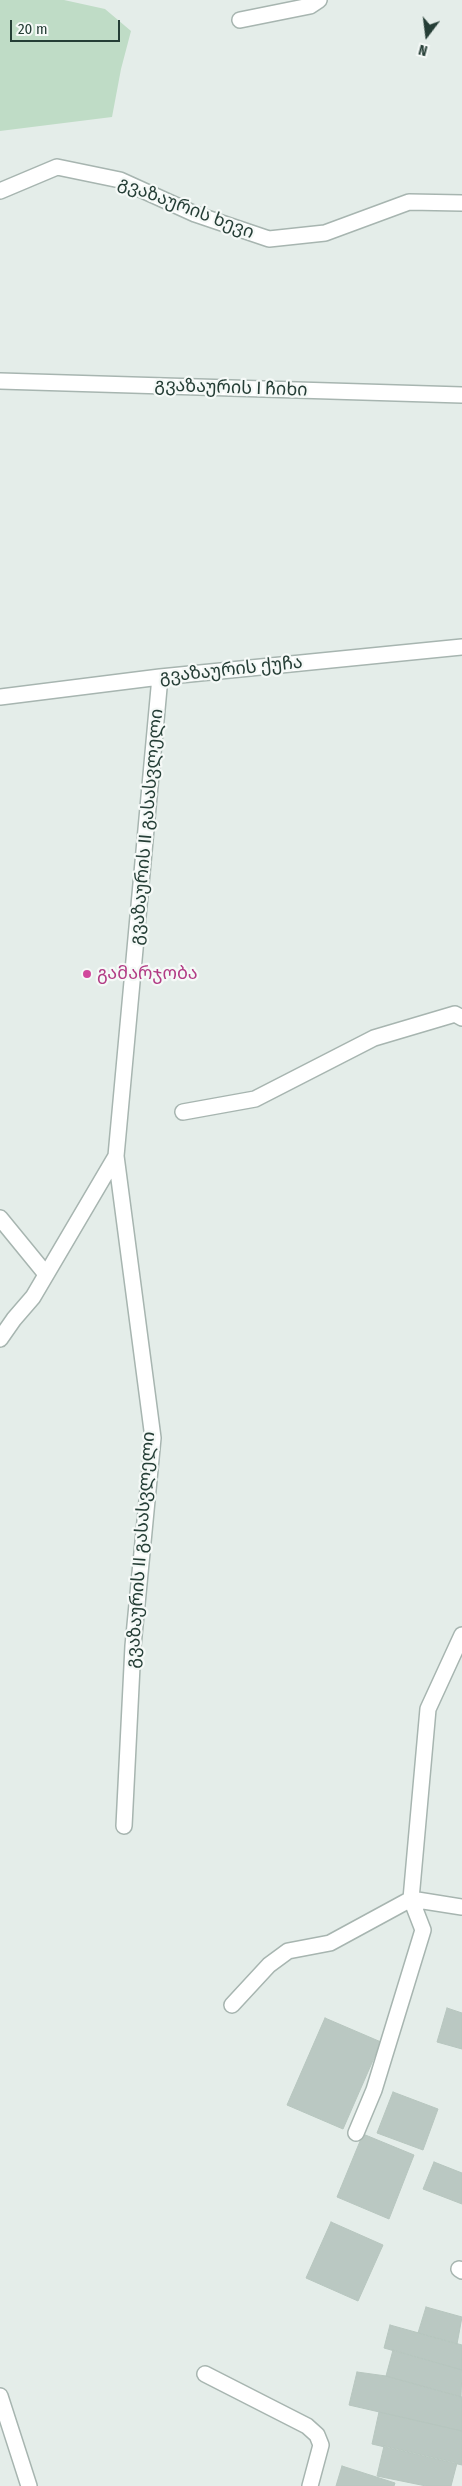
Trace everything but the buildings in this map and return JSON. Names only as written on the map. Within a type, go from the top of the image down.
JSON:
[{"type":"street","points":[[240,20],[310,6],[319,0]]},
{"type":"street","name":"გვაზაურის ხევი","points":[[0,191],[57,167],[120,180],[195,214],[268,239],[324,233],[409,202],[462,203]]},
{"type":"street","name":"გვაზაურის I ჩიხი","points":[[0,381],[462,394]]},
{"type":"street","name":"გვაზაურის ქუჩა","points":[[0,697],[160,677],[462,647]]},
{"type":"street","name":"გვაზაურის II გასასვლელი","points":[[124,1826],[133,1646],[153,1438],[116,1156],[160,677]]},
{"type":"street","points":[[183,1112],[255,1099],[374,1038],[456,1014],[462,1018]]},
{"type":"street","name":"გვაზაურის II გასასვლელი","points":[[0,1339],[33,1297],[45,1273],[116,1156]]},
{"type":"street","points":[[0,1218],[45,1273]]},
{"type":"street","points":[[356,2133],[374,2090],[423,1930],[410,1899],[428,1709],[462,1636]]},
{"type":"street","points":[[232,2005],[268,1965],[288,1951],[330,1943],[410,1899],[462,1907]]},
{"type":"street","points":[[205,2374],[307,2426],[317,2435],[321,2445],[310,2486]]},
{"type":"street","points":[[0,2396],[29,2486]]},
{"type":"green space","points":[[0,0],[64,0],[105,9],[131,31],[121,69],[112,117],[0,131]]},
{"type":"place","name":"გამარჯობა","points":[[87,974]]}]
